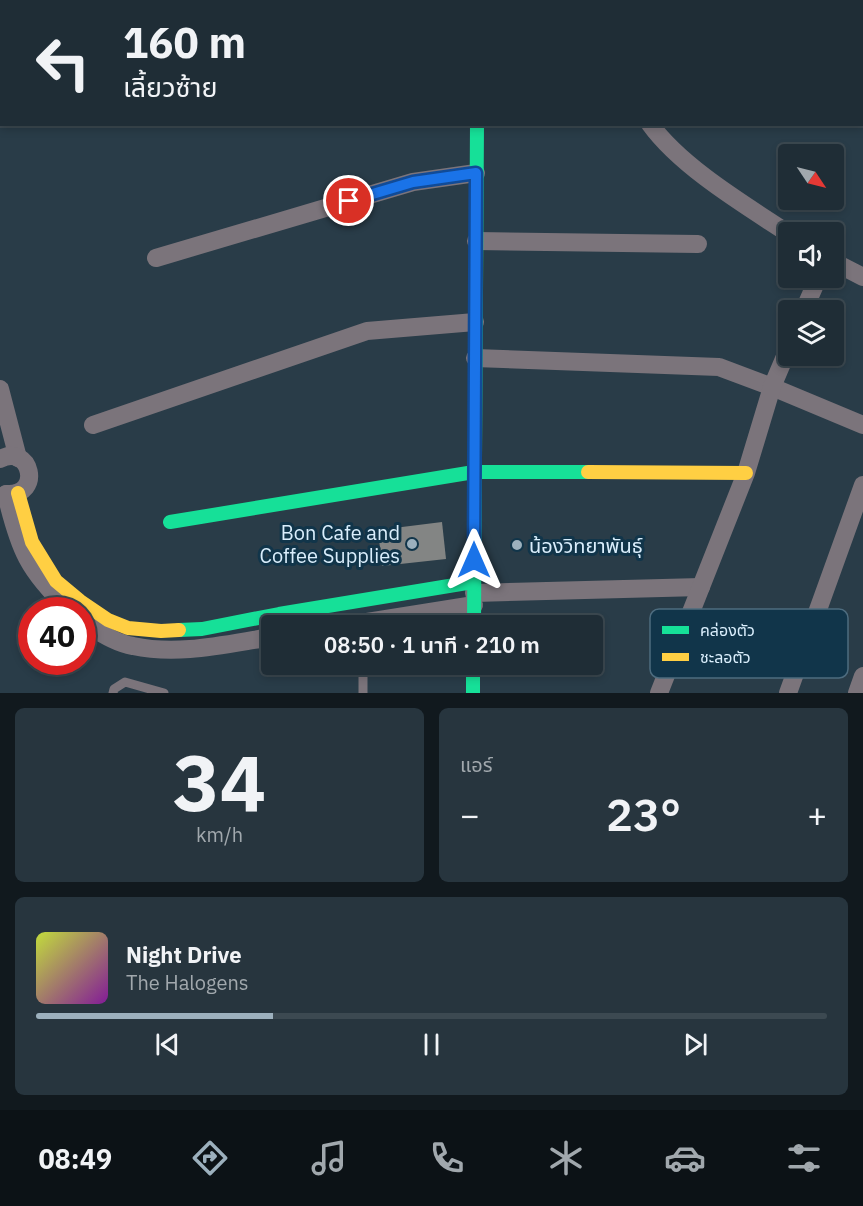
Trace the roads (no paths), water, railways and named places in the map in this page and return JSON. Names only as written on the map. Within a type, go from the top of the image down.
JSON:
[{"type":"street","points":[[474,615],[477,126]]},
{"type":"street","points":[[651,126],[660,139],[698,171],[778,226]]},
{"type":"street","points":[[156,258],[413,182],[476,173]]},
{"type":"street","points":[[476,242],[698,244]]},
{"type":"street","points":[[844,267],[863,277]]},
{"type":"street","points":[[93,425],[367,331],[476,322]]},
{"type":"street","points":[[475,358],[719,367],[863,425]]},
{"type":"street","points":[[692,609],[746,472],[772,387],[781,366]]},
{"type":"street","points":[[0,389],[9,458],[26,464],[30,474],[28,483],[8,492]]},
{"type":"street","points":[[170,522],[474,471],[746,472]]},
{"type":"street","points":[[818,609],[863,485]]},
{"type":"street","points":[[8,492],[32,542],[56,580],[80,601],[108,620],[128,628],[161,631],[202,629],[368,599],[474,593],[701,587]]},
{"type":"street","points":[[8,492],[19,543],[28,562],[42,582],[57,597]]},
{"type":"street","points":[[393,615],[474,593]]},
{"type":"street","points":[[368,599],[370,615]]},
{"type":"street","points":[[96,630],[109,638],[132,646],[166,650],[188,650],[261,638]]},
{"type":"street","points":[[473,675],[473,693]]},
{"type":"street","points":[[857,693],[863,676]]},
{"type":"street","points":[[659,693],[665,678]]},
{"type":"street","points":[[788,693],[793,678]]},
{"type":"lane","points":[[363,675],[363,693]]},
{"type":"lane","points":[[113,693],[114,689],[125,682],[164,693]]},
{"type":"place","name":"Bon Cafe and Coffee Supplies","points":[[412,544]]},
{"type":"place","name":"น้องวิทยาพันธุ์","points":[[517,545]]}]
